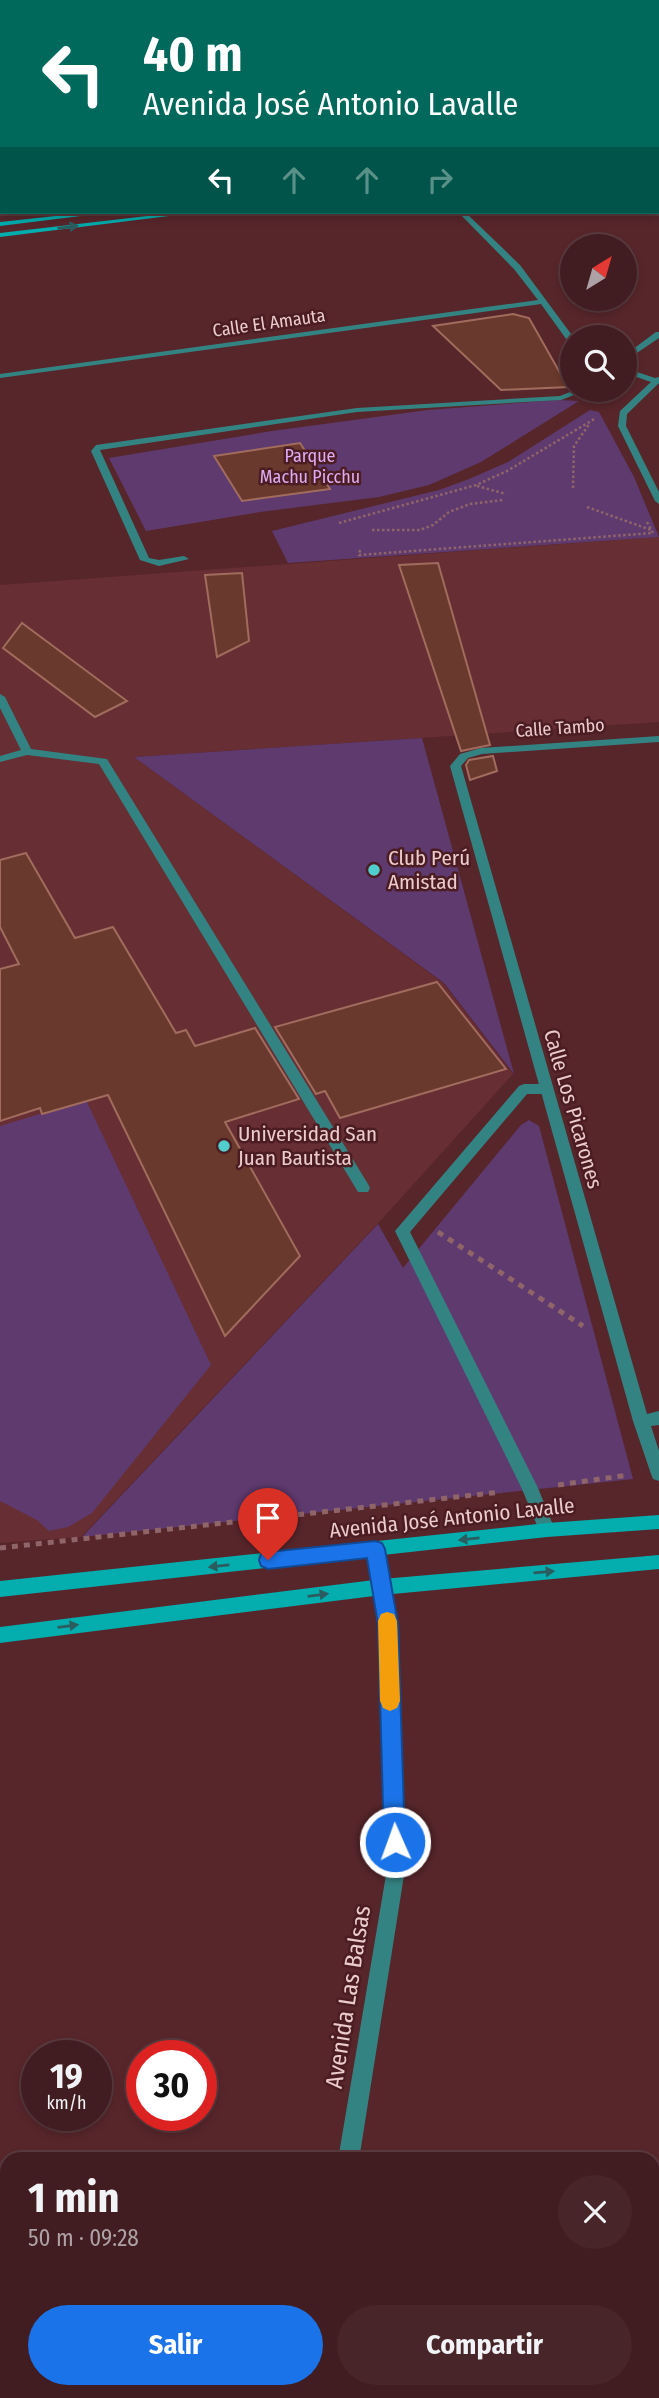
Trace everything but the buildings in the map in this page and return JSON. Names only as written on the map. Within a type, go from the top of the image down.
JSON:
[{"type":"main road","points":[[0,225],[93,214]]},
{"type":"main road","points":[[0,235],[181,214]]},
{"type":"main road","name":"Avenida José Antonio Lavalle","points":[[0,1589],[547,1530],[659,1522]]},
{"type":"main road","points":[[0,1635],[382,1587],[659,1562]]},
{"type":"street","points":[[463,214],[517,267],[560,325]]},
{"type":"street","name":"Calle El Amauta","points":[[0,376],[542,302]]},
{"type":"street","points":[[637,350],[659,334]]},
{"type":"street","points":[[637,374],[658,380],[623,414],[622,426],[659,501]]},
{"type":"street","points":[[184,559],[159,563],[145,561],[95,451],[96,448],[332,413],[560,398]]},
{"type":"street","points":[[0,696],[27,752]]},
{"type":"street","name":"Calle Tambo","points":[[464,756],[481,751],[659,739]]},
{"type":"street","points":[[0,759],[27,752],[103,761],[363,1188]]},
{"type":"street","name":"Calle Los Picarones","points":[[464,756],[455,766],[545,1090],[641,1421],[659,1474]]},
{"type":"street","points":[[545,1090],[524,1089],[402,1231],[530,1488],[547,1530]]},
{"type":"street","points":[[641,1421],[659,1418]]},
{"type":"street","name":"Avenida Las Balsas","points":[[349,2152],[396,1869],[388,1624],[375,1549]]},
{"type":"path","points":[[340,523],[476,485],[507,471],[596,418],[573,444],[570,459],[573,488]]},
{"type":"path","points":[[476,485],[506,494]]},
{"type":"path","points":[[372,530],[420,530],[433,525],[449,512],[470,505],[503,500]]},
{"type":"path","points":[[587,507],[651,530]]},
{"type":"path","points":[[360,550],[359,555],[653,533],[643,513]]},
{"type":"path","points":[[414,1217],[590,1330],[586,1317]]},
{"type":"path","points":[[0,1548],[628,1477],[625,1464]]},
{"type":"shaded area","name":"Universidad San Juan Bautista","points":[[659,537],[659,722],[134,757],[443,983],[513,1074],[383,1218],[81,1537],[0,1543],[0,585]]},
{"type":"green space","name":"Parque Machu Picchu","points":[[558,400],[577,402],[481,462],[429,485],[379,497],[260,512],[146,531],[109,458],[272,431],[428,410]]},
{"type":"green space","name":"Parque Machu Picchu","points":[[590,410],[599,412],[634,477],[659,537],[288,563],[272,531],[439,490],[469,479],[508,462]]},
{"type":"green space","name":"Club Perú Amistad","points":[[422,738],[514,1074],[444,983],[134,757]]},
{"type":"green space","points":[[86,1100],[211,1365],[92,1513],[68,1527],[49,1531],[37,1520],[0,1501],[0,1126]]},
{"type":"green space","points":[[529,1120],[539,1126],[633,1479],[82,1537],[378,1224],[403,1268],[521,1125]]},
{"type":"slow traffic","points":[[387,1621],[390,1701]]},
{"type":"place","name":"Club Perú Amistad","points":[[374,870]]},
{"type":"place","name":"Universidad San Juan Bautista","points":[[224,1146]]},
{"type":"route","points":[[268,1560],[375,1549],[388,1624],[395,1842]]}]
